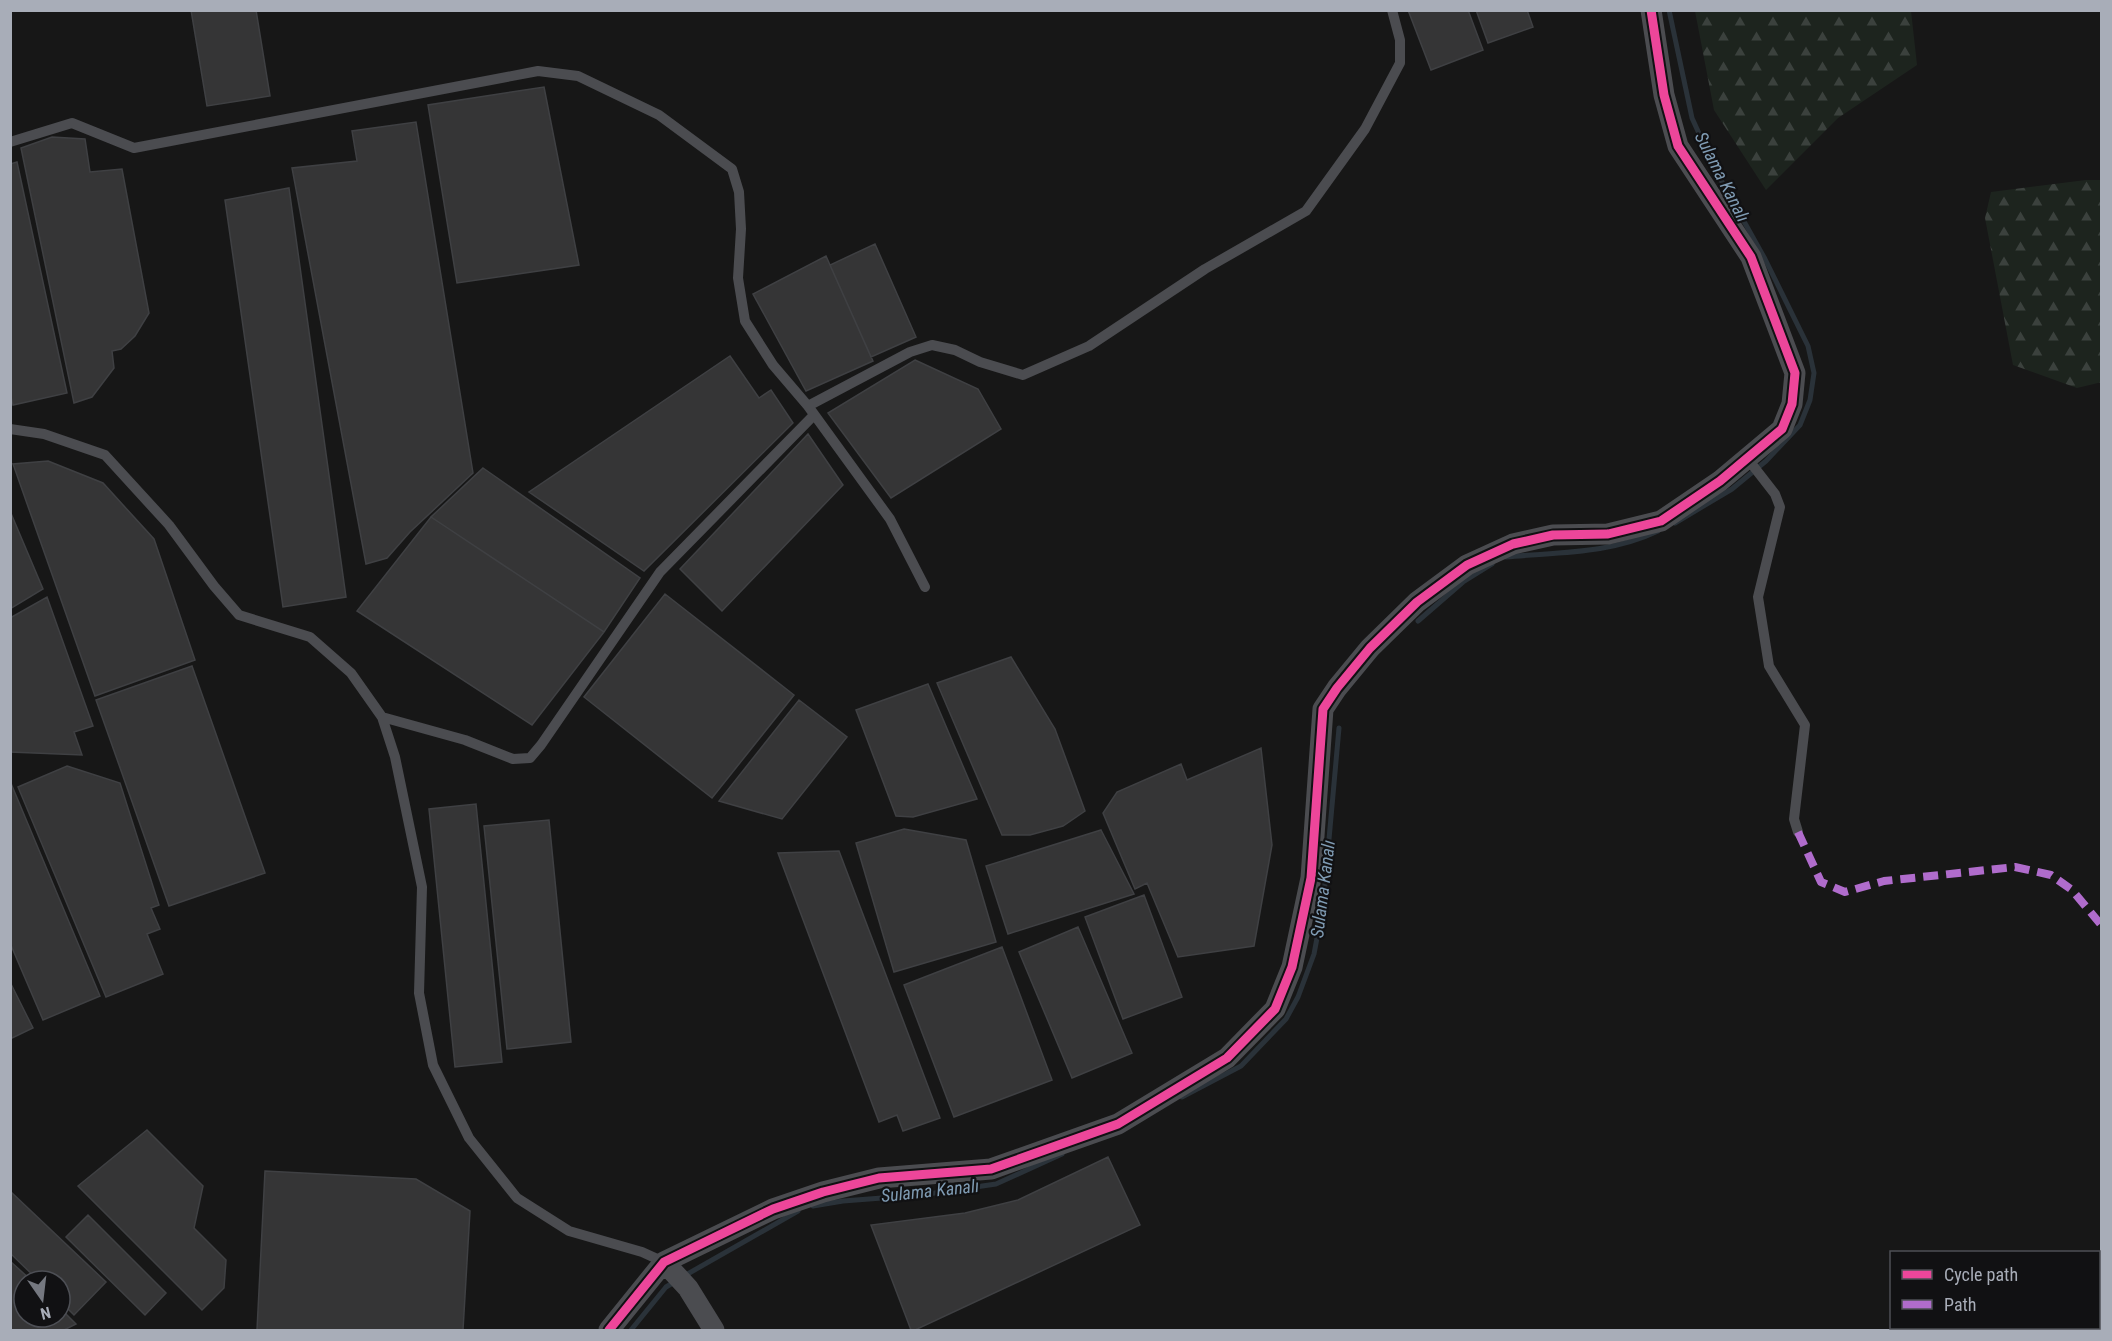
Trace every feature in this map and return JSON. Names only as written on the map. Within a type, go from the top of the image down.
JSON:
[{"type":"street","points":[[609,1330],[664,1262],[773,1209],[823,1192],[879,1178],[991,1168],[1118,1124],[1227,1058],[1275,1009],[1292,967],[1311,878],[1323,709],[1370,648],[1417,602],[1467,565],[1513,544],[1553,535],[1608,534],[1660,521],[1720,481],[1782,429],[1792,404],[1795,374],[1751,257],[1678,146],[1664,95],[1651,10]]},
{"type":"street","points":[[664,1262],[688,1288],[714,1330]]},
{"type":"lane","points":[[382,717],[465,740],[513,759],[530,758],[660,572],[811,410],[910,352],[932,345],[954,350],[980,362],[1023,375],[1089,346],[1204,269],[1306,211],[1365,129],[1400,63],[1400,40],[1392,10]]},
{"type":"lane","points":[[10,142],[72,123],[134,148],[538,71],[578,76],[659,115],[732,169],[739,192],[741,229],[738,278],[745,321],[773,365],[811,410],[890,519],[925,587]]},
{"type":"lane","points":[[10,429],[44,434],[105,455],[169,525],[214,586],[239,615],[310,637],[351,673],[382,717],[395,757],[422,887],[419,993],[433,1065],[469,1138],[517,1198],[560,1226],[569,1231],[642,1252],[664,1262]]},
{"type":"lane","points":[[1747,458],[1775,494],[1780,507],[1758,597],[1769,666],[1806,724],[1794,819],[1798,832]]},
{"type":"green space","points":[[1695,11],[1911,11],[1917,65],[1838,118],[1766,190],[1714,110]]},
{"type":"green space","points":[[2101,180],[2102,382],[2077,388],[2013,365],[1985,218],[1991,192]]},
{"type":"building","points":[[191,10],[256,10],[270,96],[207,106]]},
{"type":"building","points":[[1408,10],[1468,10],[1483,50],[1431,70]]},
{"type":"building","points":[[1476,10],[1527,10],[1533,27],[1488,43]]},
{"type":"building","points":[[544,87],[579,265],[457,283],[428,105]]},
{"type":"building","points":[[416,122],[473,473],[410,532],[387,558],[366,564],[292,168],[357,161],[352,131]]},
{"type":"building","points":[[52,137],[85,139],[90,172],[122,169],[149,313],[135,336],[121,349],[112,351],[114,368],[92,397],[74,403],[21,148]]},
{"type":"building","points":[[17,162],[67,393],[13,405],[10,393],[10,164]]},
{"type":"building","points":[[289,188],[346,597],[283,607],[225,200]]},
{"type":"building","points":[[875,244],[916,337],[871,357],[830,265]]},
{"type":"building","points":[[826,256],[873,361],[806,391],[753,294]]},
{"type":"building","points":[[730,356],[759,398],[771,390],[793,423],[644,571],[529,492]]},
{"type":"building","points":[[915,360],[978,389],[1001,429],[891,498],[828,413]]},
{"type":"building","points":[[808,434],[843,485],[722,611],[680,569]]},
{"type":"building","points":[[48,461],[103,483],[154,539],[195,660],[95,696],[13,464]]},
{"type":"building","points":[[483,468],[640,578],[604,632],[431,517]]},
{"type":"building","points":[[10,511],[43,589],[10,609]]},
{"type":"building","points":[[431,517],[604,632],[532,725],[357,611]]},
{"type":"building","points":[[665,594],[794,695],[712,798],[584,697]]},
{"type":"building","points":[[47,597],[93,726],[74,732],[82,755],[10,752],[10,618]]},
{"type":"building","points":[[1011,657],[1055,729],[1085,811],[1063,826],[1030,835],[1002,835],[937,683]]},
{"type":"building","points":[[192,666],[265,873],[169,906],[96,700]]},
{"type":"building","points":[[928,684],[977,799],[913,817],[896,816],[856,710]]},
{"type":"building","points":[[799,700],[847,737],[782,819],[719,801]]},
{"type":"building","points":[[1261,748],[1272,845],[1254,946],[1178,957],[1147,883],[1135,889],[1103,813],[1117,792],[1181,764],[1187,780]]},
{"type":"building","points":[[67,766],[120,783],[159,905],[151,908],[160,929],[147,934],[163,974],[106,997],[18,787]]},
{"type":"building","points":[[10,781],[100,996],[43,1020],[10,943]]},
{"type":"building","points":[[476,804],[502,1062],[455,1067],[429,809]]},
{"type":"building","points":[[549,820],[571,1042],[507,1049],[484,826]]},
{"type":"building","points":[[904,829],[966,840],[996,942],[894,972],[856,843]]},
{"type":"building","points":[[1101,830],[1134,894],[1008,934],[986,866]]},
{"type":"building","points":[[839,851],[940,1118],[903,1131],[897,1115],[879,1122],[778,853]]},
{"type":"building","points":[[1144,895],[1182,997],[1123,1019],[1085,917]]},
{"type":"building","points":[[1078,927],[1132,1053],[1072,1078],[1019,952]]},
{"type":"building","points":[[1002,947],[1052,1080],[954,1117],[904,985]]},
{"type":"building","points":[[10,982],[33,1028],[10,1039]]},
{"type":"building","points":[[147,1130],[203,1186],[194,1228],[226,1260],[224,1288],[202,1310],[78,1186]]},
{"type":"building","points":[[1108,1157],[1140,1225],[911,1330],[871,1225],[965,1213],[1018,1200]]},
{"type":"building","points":[[265,1171],[416,1179],[470,1211],[463,1330],[257,1330]]},
{"type":"building","points":[[10,1191],[106,1282],[74,1315],[72,1313],[72,1269],[27,1269],[10,1253]]},
{"type":"building","points":[[88,1215],[166,1293],[145,1315],[66,1237]]},
{"type":"building","points":[[10,1261],[19,1269],[12,1269],[12,1329],[66,1329],[10,1330]]},
{"type":"waterway","name":"Sulama Kanalı","points":[[1669,10],[1692,118],[1717,173],[1765,259],[1808,346],[1814,373],[1810,400],[1800,425],[1766,461],[1732,489],[1675,523]]},
{"type":"waterway","name":"Sulama Kanalı","points":[[1506,557],[1603,548],[1640,539],[1658,531]]},
{"type":"waterway","name":"Sulama Kanalı","points":[[1418,621],[1463,582],[1492,564]]},
{"type":"waterway","name":"Sulama Kanalı","points":[[1182,1097],[1241,1066],[1286,1019],[1298,997],[1314,954],[1323,906],[1339,728]]},
{"type":"waterway","name":"Sulama Kanalı","points":[[813,1206],[843,1201],[921,1195],[996,1184],[1062,1154]]},
{"type":"waterway","name":"Sulama Kanalı","points":[[684,1276],[798,1211]]},
{"type":"waterway","name":"Sulama Kanalı","points":[[631,1330],[666,1287],[676,1281]]},
{"type":"marked path","points":[[1798,832],[1821,882],[1845,892],[1884,881],[2015,867],[2051,875],[2072,890],[2102,926]]},
{"type":"cycle path","points":[[609,1330],[664,1262],[773,1209],[823,1192],[879,1178],[991,1169],[1118,1124],[1227,1058],[1275,1009],[1292,967],[1311,878],[1323,709],[1370,648],[1417,602],[1467,565],[1513,544],[1553,535],[1608,534],[1661,521],[1720,481],[1782,429],[1792,404],[1795,373],[1751,257],[1678,146],[1664,95],[1651,10]]}]
